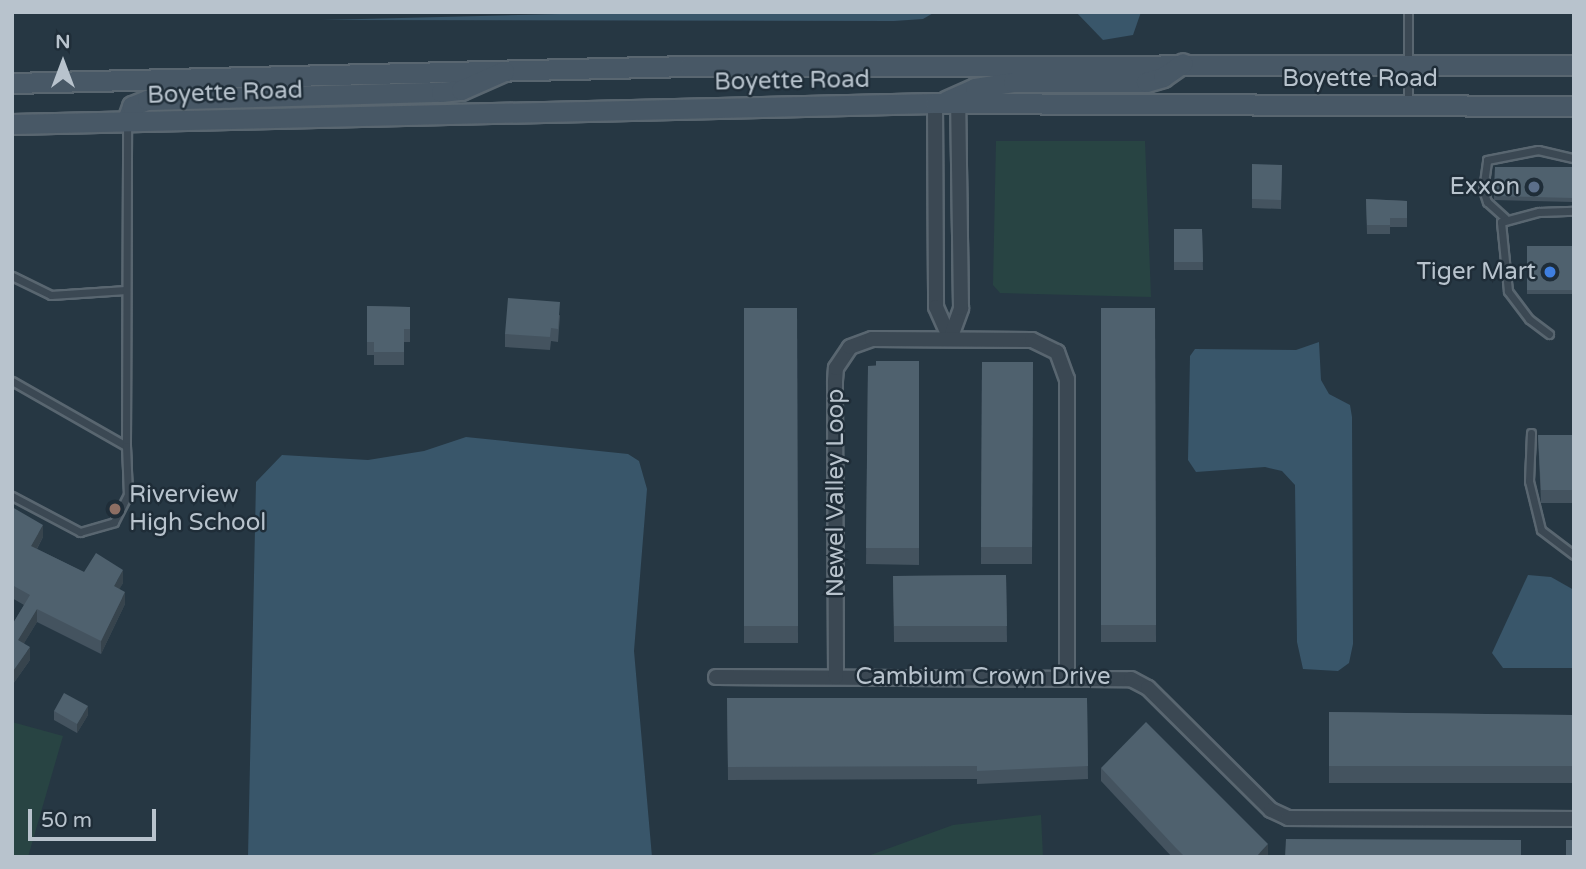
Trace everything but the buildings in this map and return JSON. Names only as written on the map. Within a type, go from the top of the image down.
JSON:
[{"type":"main road","name":"Boyette Road","points":[[12,83],[508,69],[1183,63],[1408,63],[1569,68]]},
{"type":"main road","points":[[945,103],[975,88],[1013,82],[1146,82],[1163,77],[1183,63]]},
{"type":"main road","points":[[127,120],[132,106],[147,100],[441,92],[489,80],[508,69]]},
{"type":"main road","name":"Boyette Road","points":[[12,124],[945,103],[1574,106]]},
{"type":"street","points":[[945,103],[961,308],[950,340]]},
{"type":"street","points":[[945,103],[936,307],[950,340]]},
{"type":"street","name":"Newel Valley Loop","points":[[836,677],[836,368],[850,346],[860,341],[950,340],[1032,340],[1057,352],[1063,364],[1067,676]]},
{"type":"street","name":"Cambium Crown Drive","points":[[716,677],[1067,676],[1140,682],[1270,810],[1288,818],[1574,819]]},
{"type":"lane","points":[[1408,12],[1408,104]]},
{"type":"lane","points":[[12,496],[80,532],[114,522],[128,495],[127,120]]},
{"type":"lane","points":[[1505,218],[1487,202],[1483,190],[1487,160],[1538,150],[1574,158]]},
{"type":"lane","points":[[1549,334],[1529,319],[1508,291],[1500,246],[1501,222],[1505,218],[1574,211]]},
{"type":"lane","points":[[12,276],[51,295],[126,290]]},
{"type":"lane","points":[[12,381],[126,446]]},
{"type":"lane","points":[[1531,433],[1529,481],[1541,530],[1574,555]]},
{"type":"green space","points":[[996,141],[1145,141],[1151,297],[1000,293],[993,285]]},
{"type":"green space","points":[[12,722],[63,736],[28,857],[12,857]]},
{"type":"green space","points":[[1041,815],[1043,857],[865,857],[953,825]]},
{"type":"water","points":[[640,12],[935,12],[923,19],[894,21],[321,20]]},
{"type":"water","points":[[1076,12],[1141,12],[1133,35],[1103,40]]},
{"type":"water","points":[[1319,342],[1321,380],[1329,394],[1350,405],[1352,417],[1353,644],[1349,663],[1338,671],[1303,669],[1297,642],[1295,485],[1282,471],[1265,467],[1196,472],[1188,460],[1190,356],[1195,349],[1296,350]]},
{"type":"water","points":[[466,437],[628,454],[639,461],[647,489],[634,651],[652,857],[248,857],[256,482],[282,455],[368,460],[424,451]]},
{"type":"water","points":[[1528,575],[1551,577],[1574,590],[1574,668],[1503,668],[1492,653]]},
{"type":"place","name":"Exxon","points":[[1534,187]]},
{"type":"place","name":"Tiger Mart","points":[[1550,272]]},
{"type":"place","name":"Riverview High School","points":[[115,509]]}]
